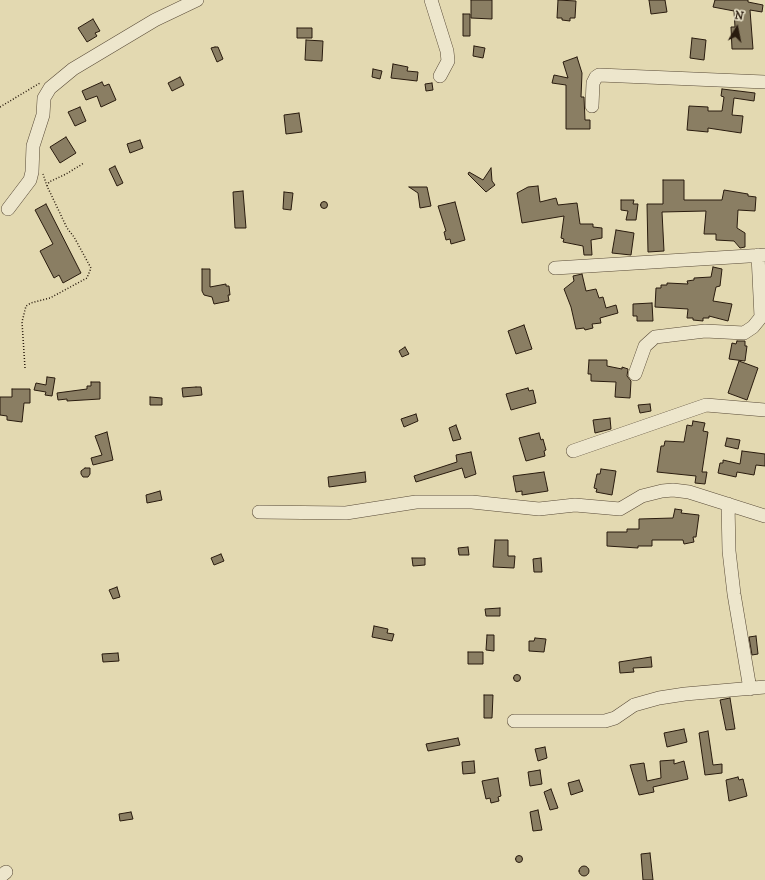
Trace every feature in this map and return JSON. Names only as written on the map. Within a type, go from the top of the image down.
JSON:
[{"type":"street","points":[[8,209],[30,180],[32,172],[32,146],[43,115],[44,98],[50,88],[73,69],[156,20],[197,0]]},
{"type":"street","points":[[430,0],[447,51],[448,61],[440,76]]},
{"type":"street","points":[[592,106],[593,82],[599,75],[765,82]]},
{"type":"street","points":[[555,268],[761,255],[761,317],[753,328],[744,333],[705,331],[655,337],[645,346],[636,374]]},
{"type":"street","points":[[573,450],[706,405],[765,410]]},
{"type":"street","points":[[259,512],[346,513],[416,502],[472,502],[539,509],[575,504],[620,509],[642,496],[673,490],[689,492],[765,516]]},
{"type":"street","points":[[728,504],[729,551],[734,594],[750,689]]},
{"type":"street","points":[[514,721],[604,721],[615,718],[634,705],[659,698],[685,694],[765,687]]},
{"type":"path","points":[[0,107],[43,81]]},
{"type":"path","points":[[47,186],[49,182],[84,163]]},
{"type":"path","points":[[25,368],[22,322],[26,306],[31,303],[42,302],[87,278],[91,268],[74,237],[67,228],[47,186],[43,172]]},
{"type":"building","points":[[471,0],[492,0],[492,19],[471,18]]},
{"type":"building","points":[[558,0],[576,1],[575,18],[570,18],[570,21],[557,18]]},
{"type":"building","points":[[649,0],[665,0],[667,12],[651,14]]},
{"type":"building","points":[[715,0],[748,0],[748,2],[763,5],[762,12],[750,10],[753,49],[732,49],[731,27],[735,27],[734,11],[713,7]]},
{"type":"building","points":[[463,14],[470,14],[470,36],[463,36]]},
{"type":"building","points":[[93,19],[100,31],[95,33],[97,36],[87,42],[78,28]]},
{"type":"building","points":[[297,28],[312,28],[312,38],[297,38]]},
{"type":"building","points":[[692,38],[706,40],[704,60],[690,58]]},
{"type":"building","points":[[306,40],[323,41],[322,61],[305,60]]},
{"type":"building","points":[[474,46],[485,48],[483,58],[473,56]]},
{"type":"building","points":[[218,47],[223,59],[217,62],[211,48]]},
{"type":"building","points":[[577,57],[582,73],[581,97],[584,97],[585,120],[590,120],[590,129],[566,129],[566,85],[552,83],[554,75],[568,78],[563,62]]},
{"type":"building","points":[[393,64],[408,67],[407,71],[418,72],[417,81],[391,78]]},
{"type":"building","points":[[373,69],[382,71],[380,79],[372,77]]},
{"type":"building","points":[[180,77],[184,85],[172,91],[168,83]]},
{"type":"building","points":[[102,82],[104,86],[109,84],[116,100],[101,107],[97,96],[86,100],[82,91]]},
{"type":"building","points":[[432,83],[433,90],[426,91],[425,84]]},
{"type":"building","points":[[722,89],[755,93],[754,101],[734,98],[732,115],[743,116],[741,133],[708,128],[708,132],[687,130],[689,106],[708,107],[708,111],[722,111],[724,97],[721,96]]},
{"type":"building","points":[[80,107],[86,121],[75,126],[68,112]]},
{"type":"building","points":[[299,113],[302,132],[286,134],[284,115]]},
{"type":"building","points":[[66,137],[76,153],[60,163],[50,147]]},
{"type":"building","points":[[140,140],[143,148],[130,153],[127,144]]},
{"type":"building","points":[[115,166],[123,183],[117,186],[109,169]]},
{"type":"building","points":[[491,168],[492,181],[495,185],[486,192],[468,174],[469,172],[483,180]]},
{"type":"building","points":[[663,180],[684,180],[684,200],[722,200],[724,190],[748,194],[748,196],[756,197],[755,211],[738,210],[737,228],[745,233],[745,247],[740,248],[734,241],[716,240],[716,234],[704,234],[706,211],[662,212],[664,251],[648,252],[647,204],[663,204]]},
{"type":"building","points":[[538,186],[540,202],[556,198],[558,205],[577,203],[580,224],[593,224],[593,227],[602,228],[602,238],[591,240],[592,255],[584,255],[583,246],[563,242],[564,239],[561,238],[564,216],[522,223],[517,193],[528,187]]},
{"type":"building","points":[[409,187],[427,187],[431,206],[420,208],[418,193]]},
{"type":"building","points":[[243,191],[246,228],[235,228],[233,192]]},
{"type":"building","points":[[284,192],[293,193],[291,210],[283,209]]},
{"type":"building","points":[[621,200],[634,200],[633,204],[638,204],[636,220],[626,220],[628,211],[621,210]]},
{"type":"building","points":[[324,201],[327,202],[327,208],[324,209],[321,208],[320,205],[321,202]]},
{"type":"building","points":[[455,202],[465,240],[451,244],[450,239],[446,240],[444,232],[446,231],[438,206]]},
{"type":"building","points":[[46,204],[81,273],[63,283],[59,275],[54,278],[40,251],[53,244],[35,210]]},
{"type":"building","points":[[616,230],[634,233],[631,255],[612,253]]},
{"type":"building","points":[[713,267],[722,269],[720,286],[716,287],[713,301],[732,304],[728,321],[709,316],[709,318],[703,318],[703,321],[693,320],[693,318],[687,318],[688,309],[655,307],[656,288],[661,288],[661,285],[667,285],[667,283],[688,284],[687,281],[694,280],[694,278],[711,277]]},
{"type":"building","points":[[202,269],[210,269],[210,287],[226,284],[226,286],[229,286],[229,301],[214,304],[212,297],[204,295],[202,291]]},
{"type":"building","points":[[582,274],[586,291],[596,289],[599,298],[603,297],[606,308],[616,305],[618,313],[600,318],[601,323],[592,324],[593,328],[585,330],[584,328],[576,329],[571,307],[564,289],[574,281],[573,276]]},
{"type":"building","points":[[652,303],[653,321],[637,321],[637,316],[633,316],[633,304]]},
{"type":"building","points":[[524,325],[532,349],[516,354],[508,331]]},
{"type":"building","points":[[737,341],[745,341],[745,346],[747,346],[745,361],[729,359],[732,343],[736,344]]},
{"type":"building","points":[[405,347],[409,354],[402,357],[399,351]]},
{"type":"building","points":[[589,360],[607,360],[607,366],[628,369],[627,376],[631,381],[630,398],[615,397],[616,382],[591,381],[591,374],[588,374]]},
{"type":"building","points":[[739,361],[758,368],[747,400],[728,393]]},
{"type":"building","points":[[47,377],[55,378],[52,396],[45,395],[46,392],[34,390],[36,383],[46,385]]},
{"type":"building","points":[[91,382],[100,382],[100,399],[67,401],[67,399],[58,400],[57,393],[87,389],[87,386],[91,386]]},
{"type":"building","points":[[201,387],[202,395],[183,397],[182,388]]},
{"type":"building","points":[[528,388],[529,391],[533,390],[536,403],[511,410],[506,394]]},
{"type":"building","points":[[12,389],[30,389],[30,403],[24,403],[22,422],[7,420],[7,416],[0,415],[0,397],[12,397]]},
{"type":"building","points":[[150,397],[162,398],[162,405],[150,405]]},
{"type":"building","points":[[650,404],[651,411],[640,413],[638,405]]},
{"type":"building","points":[[416,414],[418,421],[404,427],[401,419]]},
{"type":"building","points":[[610,418],[611,429],[595,433],[593,420]]},
{"type":"building","points":[[693,421],[705,423],[703,431],[708,432],[702,472],[707,472],[705,484],[695,483],[696,476],[657,472],[661,446],[664,446],[665,441],[684,442],[687,425],[692,426]]},
{"type":"building","points":[[456,425],[461,439],[453,441],[449,428]]},
{"type":"building","points":[[107,432],[113,460],[93,465],[91,458],[102,455],[95,436]]},
{"type":"building","points":[[539,433],[541,440],[543,439],[546,450],[544,451],[545,456],[526,461],[519,438]]},
{"type":"building","points":[[727,438],[740,440],[738,449],[725,446]]},
{"type":"building","points":[[742,451],[765,454],[765,466],[756,465],[754,475],[737,472],[736,477],[718,473],[720,463],[723,463],[723,460],[740,464]]},
{"type":"building","points":[[471,452],[476,474],[465,478],[462,468],[416,482],[414,476],[457,462],[456,455]]},
{"type":"building","points":[[85,468],[90,468],[90,474],[88,477],[83,477],[81,474],[81,471]]},
{"type":"building","points":[[601,469],[616,471],[612,495],[596,492],[597,489],[594,488],[597,474],[600,474]]},
{"type":"building","points":[[365,472],[366,482],[329,487],[328,477]]},
{"type":"building","points":[[544,472],[548,491],[522,495],[522,491],[516,492],[513,476]]},
{"type":"building","points":[[160,491],[162,500],[147,503],[146,495]]},
{"type":"building","points":[[675,509],[682,510],[681,513],[699,515],[696,537],[693,537],[694,542],[684,544],[683,540],[652,540],[652,546],[638,546],[638,548],[607,546],[607,532],[627,532],[627,529],[639,529],[639,519],[673,518]]},
{"type":"building","points":[[495,540],[508,540],[508,556],[515,556],[514,568],[493,567]]},
{"type":"building","points":[[468,547],[469,555],[459,555],[458,548]]},
{"type":"building","points":[[221,554],[224,561],[214,565],[211,558]]},
{"type":"building","points":[[412,558],[425,558],[425,565],[413,566]]},
{"type":"building","points":[[541,558],[542,572],[534,572],[533,559]]},
{"type":"building","points":[[117,587],[120,597],[113,599],[109,590]]},
{"type":"building","points":[[500,608],[500,616],[486,616],[485,609]]},
{"type":"building","points":[[374,626],[388,629],[387,633],[394,634],[392,641],[372,637]]},
{"type":"building","points":[[487,635],[494,635],[494,651],[486,650]]},
{"type":"building","points":[[756,636],[758,654],[752,655],[749,637]]},
{"type":"building","points":[[535,638],[546,639],[544,652],[529,651],[529,641],[534,641]]},
{"type":"building","points":[[468,652],[483,652],[483,664],[468,664]]},
{"type":"building","points":[[118,653],[119,661],[103,662],[102,654]]},
{"type":"building","points":[[651,657],[652,667],[633,668],[634,672],[620,673],[619,662]]},
{"type":"building","points":[[517,674],[520,675],[520,681],[517,682],[514,681],[513,678],[514,675]]},
{"type":"building","points":[[484,695],[493,695],[492,718],[484,718]]},
{"type":"building","points":[[730,698],[735,729],[726,730],[720,700]]},
{"type":"building","points":[[684,729],[687,742],[667,747],[664,733]]},
{"type":"building","points":[[708,731],[713,765],[722,764],[722,773],[705,775],[699,733]]},
{"type":"building","points":[[458,738],[460,745],[428,751],[426,744]]},
{"type":"building","points":[[545,747],[547,758],[538,761],[535,749]]},
{"type":"building","points":[[674,760],[674,764],[684,761],[688,779],[653,787],[654,792],[639,795],[630,765],[644,763],[647,781],[661,778],[660,761]]},
{"type":"building","points":[[474,761],[475,773],[463,774],[462,762]]},
{"type":"building","points":[[540,770],[542,784],[530,786],[528,772]]},
{"type":"building","points":[[738,777],[739,780],[743,779],[747,796],[729,801],[726,780]]},
{"type":"building","points":[[498,778],[501,796],[498,797],[499,801],[491,803],[490,798],[486,799],[482,781]]},
{"type":"building","points":[[579,780],[583,791],[571,795],[568,783]]},
{"type":"building","points":[[551,789],[558,808],[550,810],[544,792]]},
{"type":"building","points":[[538,810],[542,830],[533,831],[530,812]]},
{"type":"building","points":[[131,812],[133,819],[120,821],[119,814]]},
{"type":"building","points":[[650,853],[653,880],[643,880],[641,854]]},
{"type":"building","points":[[519,855],[523,859],[519,863],[515,859]]},
{"type":"building","points":[[584,866],[589,871],[584,876],[579,871]]}]
